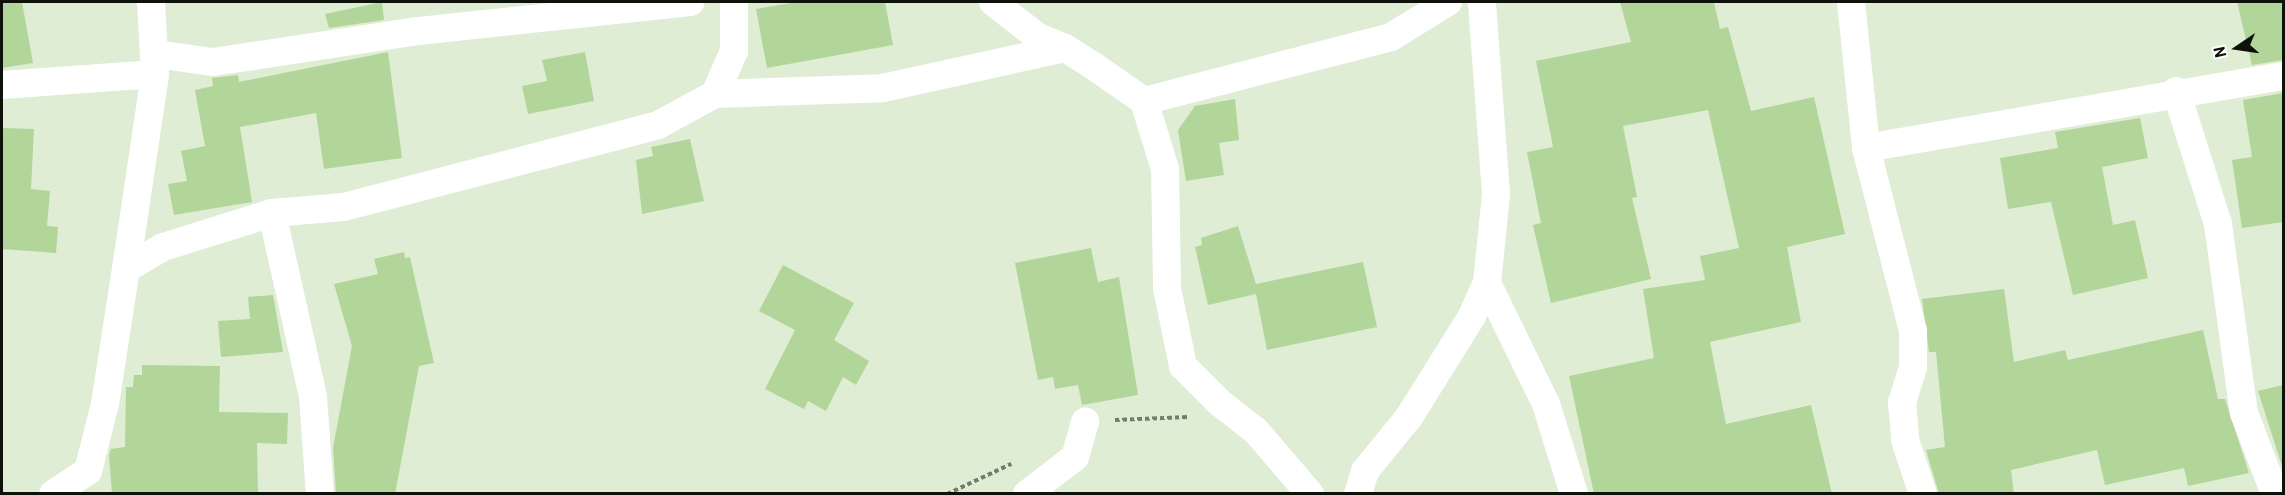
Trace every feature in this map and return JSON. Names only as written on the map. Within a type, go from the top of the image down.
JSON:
[{"type":"street","points":[[53,494],[87,482],[105,404],[155,64],[151,2]]},
{"type":"street","points":[[2,85],[155,64],[213,62],[419,31],[690,2]]},
{"type":"street","points":[[715,94],[734,51],[734,2]]},
{"type":"street","points":[[993,2],[1038,37],[1065,48],[1144,101],[1165,169],[1167,288],[1184,366],[1220,404],[1256,431],[1310,494]]},
{"type":"street","points":[[1144,101],[1391,38],[1448,2]]},
{"type":"street","points":[[1358,494],[1365,471],[1409,417],[1472,316],[1487,283],[1496,194],[1482,2]]},
{"type":"street","points":[[1851,2],[1866,148],[1912,331],[1913,367],[1902,402],[1905,440],[1923,494]]},
{"type":"street","points":[[126,269],[163,247],[272,213],[344,207],[605,143],[658,125],[715,94],[883,88],[1065,48]]},
{"type":"street","points":[[1866,148],[2176,91],[2283,76]]},
{"type":"street","points":[[2176,91],[2218,224],[2244,413],[2275,494]]},
{"type":"street","points":[[272,213],[313,397],[321,494]]},
{"type":"street","points":[[1487,283],[1546,404],[1574,494]]},
{"type":"street","points":[[1027,494],[1075,457],[1085,421]]},
{"type":"path","points":[[1085,421],[1201,419]]},
{"type":"building","points":[[2,2],[22,2],[33,63],[2,68]]},
{"type":"building","points":[[382,2],[384,20],[329,28],[325,14]]},
{"type":"building","points":[[797,2],[885,2],[893,45],[767,68],[756,9]]},
{"type":"building","points":[[1620,2],[1714,2],[1720,29],[1728,27],[1751,111],[1814,97],[1845,234],[1787,247],[1801,322],[1710,342],[1726,424],[1811,405],[1832,494],[1594,494],[1569,376],[1654,358],[1643,289],[1705,280],[1700,256],[1739,248],[1708,110],[1623,126],[1637,197],[1632,198],[1651,279],[1551,303],[1533,225],[1541,223],[1527,152],[1553,147],[1536,61],[1631,42]]},
{"type":"building","points":[[2237,2],[2283,2],[2283,60],[2252,65]]},
{"type":"building","points":[[388,52],[402,158],[324,169],[316,113],[240,127],[252,202],[174,215],[168,184],[187,181],[181,151],[205,146],[195,90],[213,86],[212,78],[238,75],[239,82]]},
{"type":"building","points":[[585,52],[594,101],[528,114],[522,86],[547,81],[542,60]]},
{"type":"building","points":[[2283,93],[2283,222],[2242,228],[2232,160],[2252,157],[2243,100]]},
{"type":"building","points":[[1235,99],[1239,140],[1219,143],[1224,175],[1186,181],[1178,130],[1195,106]]},
{"type":"building","points":[[2140,118],[2148,158],[2102,167],[2113,225],[2135,220],[2148,278],[2073,295],[2051,202],[2008,209],[2000,158],[2058,148],[2055,132]]},
{"type":"building","points":[[2,128],[34,129],[31,189],[50,191],[47,226],[58,227],[56,253],[2,249]]},
{"type":"building","points":[[690,139],[704,201],[642,214],[636,160],[653,156],[651,147]]},
{"type":"building","points":[[1238,226],[1256,284],[1363,262],[1377,327],[1267,350],[1256,294],[1208,305],[1195,247],[1202,245],[1201,238]]},
{"type":"building","points":[[1091,248],[1098,282],[1119,277],[1138,395],[1082,405],[1078,385],[1055,389],[1053,377],[1038,380],[1015,263]]},
{"type":"building","points":[[404,252],[405,258],[410,257],[434,363],[419,366],[395,494],[336,494],[333,448],[352,346],[334,284],[378,274],[374,259]]},
{"type":"building","points":[[783,265],[854,303],[834,340],[869,361],[856,385],[843,377],[826,411],[808,401],[804,409],[765,389],[795,330],[759,311]]},
{"type":"building","points":[[2004,289],[2014,362],[2065,350],[2068,360],[2203,330],[2218,399],[2225,399],[2249,473],[2188,486],[2184,468],[2105,485],[2097,450],[2011,470],[2014,494],[1939,494],[1926,450],[1945,447],[1936,352],[1929,352],[1922,299]]},
{"type":"building","points":[[273,295],[283,352],[221,357],[218,321],[250,319],[248,297]]},
{"type":"building","points":[[142,365],[220,366],[219,412],[288,413],[287,444],[257,443],[258,494],[112,494],[109,455],[111,449],[125,447],[126,387],[133,387],[134,375],[142,375]]},
{"type":"building","points":[[2283,385],[2283,465],[2282,466],[2258,391]]}]
